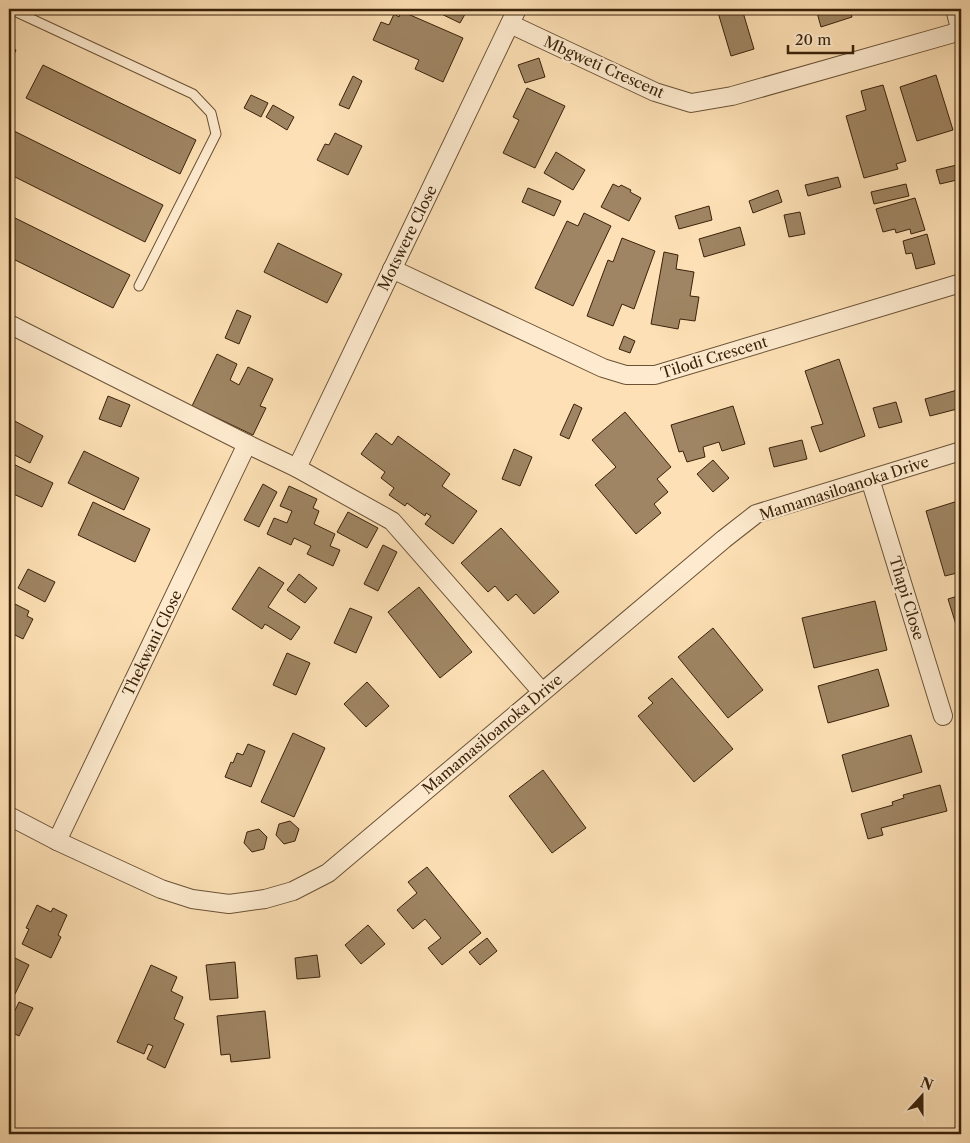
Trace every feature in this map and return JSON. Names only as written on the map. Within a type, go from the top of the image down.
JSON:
[{"type":"street","points":[[955,9],[961,31]]},
{"type":"street","name":"Mbgweti Crescent","points":[[513,16],[655,92],[691,103],[732,96],[961,31]]},
{"type":"street","name":"Motswere Close","points":[[297,468],[513,16]]},
{"type":"street","name":"Tilodi Crescent","points":[[392,269],[603,368],[636,375],[655,375],[961,283]]},
{"type":"street","points":[[9,324],[297,468],[392,521],[542,692]]},
{"type":"street","name":"Thekwani Close","points":[[57,841],[247,444]]},
{"type":"street","name":"Mamamasiloanoka Drive","points":[[9,816],[57,841],[161,889],[192,899],[229,904],[265,900],[293,891],[328,872],[724,538],[756,514],[961,451]]},
{"type":"street","name":"Thapi Close","points":[[870,479],[943,716]]},
{"type":"lane","points":[[10,9],[193,94],[211,113],[216,134],[138,286]]},
{"type":"building","points":[[431,9],[468,9],[460,23]]},
{"type":"building","points":[[717,9],[742,9],[754,49],[731,56]]},
{"type":"building","points":[[816,9],[850,9],[852,17],[821,27]]},
{"type":"building","points":[[401,11],[463,38],[443,82],[415,69],[419,60],[373,40],[381,22],[389,25],[394,14],[399,17]]},
{"type":"building","points":[[9,47],[16,50],[9,65]]},
{"type":"building","points":[[539,58],[545,77],[525,83],[518,65]]},
{"type":"building","points":[[43,65],[196,140],[180,174],[26,98]]},
{"type":"building","points":[[936,75],[953,130],[917,141],[900,87]]},
{"type":"building","points":[[353,76],[362,81],[349,109],[339,105]]},
{"type":"building","points":[[883,85],[906,161],[896,164],[898,169],[864,178],[846,116],[866,110],[861,91]]},
{"type":"building","points":[[527,88],[565,106],[535,168],[503,153],[519,120],[513,117]]},
{"type":"building","points":[[251,95],[268,103],[261,117],[244,108]]},
{"type":"building","points":[[273,105],[294,117],[287,130],[266,117]]},
{"type":"building","points":[[10,129],[163,205],[145,242],[9,174]]},
{"type":"building","points":[[335,133],[362,146],[348,175],[317,160],[325,144],[329,145]]},
{"type":"building","points":[[556,152],[585,170],[573,190],[544,173]]},
{"type":"building","points":[[961,164],[961,179],[940,184],[936,170]]},
{"type":"building","points":[[838,177],[841,187],[808,196],[805,185]]},
{"type":"building","points":[[613,184],[619,187],[621,185],[631,190],[630,192],[641,198],[629,221],[601,207]]},
{"type":"building","points":[[906,184],[909,196],[874,204],[871,192]]},
{"type":"building","points":[[528,188],[561,201],[554,216],[522,202]]},
{"type":"building","points":[[778,190],[782,202],[753,213],[749,201]]},
{"type":"building","points":[[915,198],[925,230],[911,234],[910,229],[896,233],[895,229],[883,232],[876,209]]},
{"type":"building","points":[[709,206],[712,220],[679,229],[675,216]]},
{"type":"building","points":[[800,212],[805,234],[789,237],[784,215]]},
{"type":"building","points":[[584,213],[611,226],[573,306],[535,288],[567,221],[578,226]]},
{"type":"building","points":[[9,215],[130,275],[113,308],[9,257]]},
{"type":"building","points":[[740,227],[745,245],[704,257],[699,239]]},
{"type":"building","points":[[927,234],[935,264],[916,269],[912,253],[906,254],[903,241]]},
{"type":"building","points":[[622,238],[655,251],[634,309],[622,304],[613,326],[587,316],[608,260],[613,262]]},
{"type":"building","points":[[278,243],[342,274],[327,303],[264,272]]},
{"type":"building","points":[[664,252],[678,255],[676,269],[694,272],[690,296],[699,297],[695,321],[680,319],[678,329],[651,324]]},
{"type":"building","points":[[237,310],[251,316],[239,344],[225,338]]},
{"type":"building","points":[[624,336],[635,341],[630,353],[619,349]]},
{"type":"building","points":[[217,354],[237,364],[230,380],[239,385],[248,367],[273,379],[260,406],[266,408],[253,435],[192,406]]},
{"type":"building","points":[[839,359],[865,436],[820,452],[811,427],[823,424],[805,371]]},
{"type":"building","points":[[961,389],[961,408],[930,416],[925,399]]},
{"type":"building","points":[[108,396],[130,405],[121,427],[99,419]]},
{"type":"building","points":[[896,402],[902,422],[879,428],[873,408]]},
{"type":"building","points":[[574,404],[582,408],[569,439],[560,435]]},
{"type":"building","points":[[733,406],[745,444],[722,451],[719,442],[703,447],[705,457],[687,462],[683,451],[679,452],[671,425]]},
{"type":"building","points":[[625,412],[671,467],[657,479],[668,492],[654,504],[661,513],[636,534],[595,485],[616,467],[592,440]]},
{"type":"building","points":[[9,418],[43,436],[30,463],[9,452]]},
{"type":"building","points":[[376,433],[392,445],[398,436],[450,474],[442,486],[477,511],[453,544],[425,524],[431,516],[426,513],[425,516],[407,503],[405,506],[389,495],[394,488],[381,478],[385,472],[361,454]]},
{"type":"building","points":[[802,440],[807,459],[774,467],[769,448]]},
{"type":"building","points":[[514,449],[532,457],[520,486],[502,479]]},
{"type":"building","points":[[84,451],[139,478],[124,510],[68,483]]},
{"type":"building","points":[[713,460],[729,478],[713,492],[697,474]]},
{"type":"building","points":[[9,462],[53,483],[42,507],[9,492]]},
{"type":"building","points":[[263,484],[277,492],[259,527],[244,520]]},
{"type":"building","points":[[289,486],[317,499],[313,508],[319,511],[314,524],[335,534],[330,546],[340,550],[333,566],[307,554],[311,546],[294,538],[291,545],[267,534],[274,518],[287,523],[292,511],[280,506]]},
{"type":"building","points":[[961,500],[961,572],[945,576],[926,511]]},
{"type":"building","points":[[93,502],[150,529],[135,562],[78,535]]},
{"type":"building","points":[[348,512],[378,528],[367,548],[337,532]]},
{"type":"building","points":[[501,528],[559,592],[534,614],[516,594],[508,601],[495,586],[488,592],[461,563]]},
{"type":"building","points":[[383,545],[397,552],[378,591],[364,584]]},
{"type":"building","points":[[259,567],[284,583],[268,607],[300,627],[291,640],[265,624],[262,629],[232,609]]},
{"type":"building","points":[[28,569],[55,582],[45,602],[18,588]]},
{"type":"building","points":[[299,574],[317,588],[305,603],[287,590]]},
{"type":"building","points":[[419,587],[472,652],[440,678],[388,612]]},
{"type":"building","points":[[961,595],[961,630],[958,631],[948,599]]},
{"type":"building","points":[[875,601],[887,650],[814,668],[802,618]]},
{"type":"building","points":[[13,603],[29,611],[27,616],[33,619],[23,639],[9,632],[9,612]]},
{"type":"building","points":[[350,608],[372,617],[356,653],[334,643]]},
{"type":"building","points":[[713,628],[763,690],[728,718],[678,657]]},
{"type":"building","points":[[287,653],[310,663],[296,695],[273,685]]},
{"type":"building","points":[[878,669],[889,706],[828,723],[818,686]]},
{"type":"building","points":[[672,678],[733,749],[694,782],[638,716],[653,703],[648,698]]},
{"type":"building","points":[[367,682],[389,706],[366,727],[344,704]]},
{"type":"building","points":[[293,733],[325,748],[294,817],[261,802]]},
{"type":"building","points":[[911,735],[922,772],[852,792],[842,755]]},
{"type":"building","points":[[248,744],[265,751],[251,787],[225,777],[237,753],[243,755]]},
{"type":"building","points":[[543,770],[586,828],[552,853],[509,796]]},
{"type":"building","points":[[940,785],[947,811],[881,828],[883,835],[868,839],[861,814],[893,805],[892,802],[904,798],[903,795]]},
{"type":"building","points":[[290,821],[299,829],[295,841],[284,844],[276,835],[279,824]]},
{"type":"building","points":[[259,829],[267,837],[264,849],[252,852],[244,843],[247,832]]},
{"type":"building","points":[[427,867],[481,933],[442,965],[428,948],[441,938],[425,919],[413,929],[397,910],[417,893],[408,882]]},
{"type":"building","points":[[37,905],[51,912],[53,908],[67,915],[58,935],[61,937],[51,958],[22,944],[29,929],[26,928]]},
{"type":"building","points":[[368,925],[385,944],[361,964],[345,945]]},
{"type":"building","points":[[487,938],[497,951],[480,965],[469,952]]},
{"type":"building","points":[[9,955],[29,965],[15,994],[9,992]]},
{"type":"building","points":[[317,955],[320,977],[297,979],[295,958]]},
{"type":"building","points":[[235,962],[238,998],[210,1000],[206,965]]},
{"type":"building","points":[[151,965],[177,977],[171,991],[183,997],[174,1019],[184,1024],[165,1068],[147,1059],[153,1046],[148,1044],[144,1054],[117,1042]]},
{"type":"building","points":[[19,1002],[33,1008],[19,1036],[9,1031],[9,1023]]},
{"type":"building","points":[[265,1011],[270,1058],[231,1062],[230,1054],[221,1055],[217,1016]]}]
